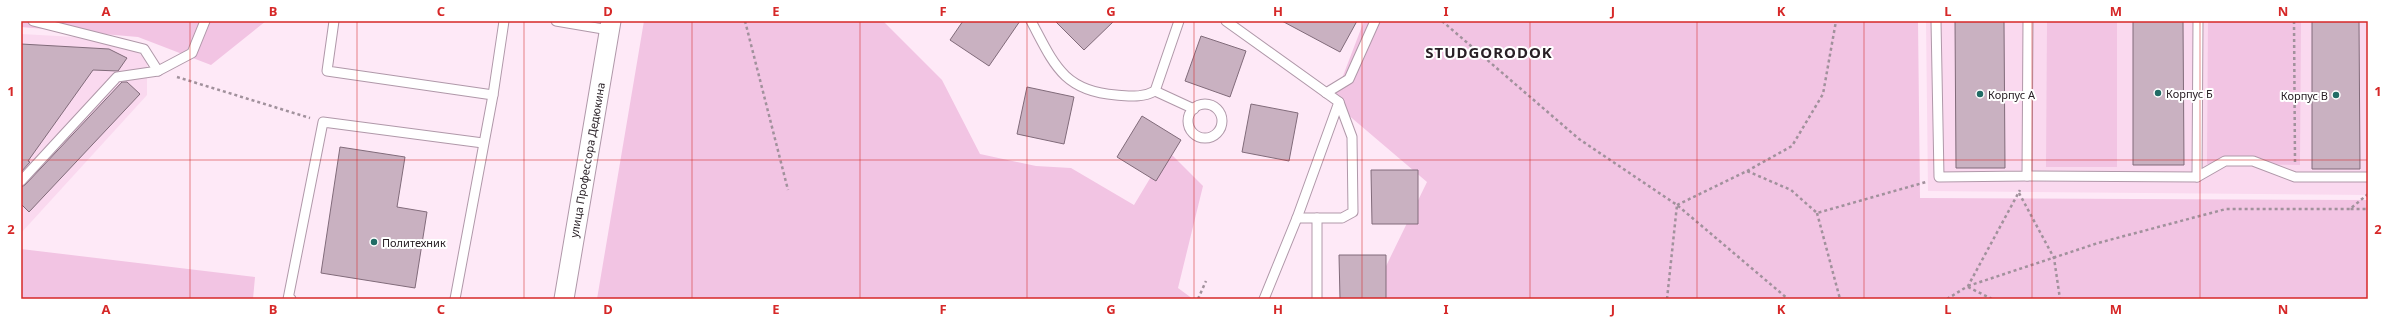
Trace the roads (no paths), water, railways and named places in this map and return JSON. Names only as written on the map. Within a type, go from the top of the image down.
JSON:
[{"type":"street","name":"улица Профессора Дедюкина","points":[[564,299],[610,26]]},
{"type":"lane","points":[[33,21],[144,49],[158,71]]},
{"type":"lane","points":[[21,181],[117,77],[158,71],[192,53],[204,21]]},
{"type":"lane","points":[[334,21],[327,71],[493,95]]},
{"type":"lane","points":[[455,299],[493,95],[504,21]]},
{"type":"lane","points":[[556,21],[610,26]]},
{"type":"lane","points":[[1032,21],[1052,59],[1064,76],[1080,87],[1101,94],[1143,97],[1155,91],[1179,21]]},
{"type":"lane","points":[[1226,21],[1339,102],[1349,127],[1353,148],[1353,212],[1342,218],[1297,218]]},
{"type":"lane","points":[[1326,93],[1349,79],[1375,21]]},
{"type":"lane","points":[[1936,21],[1939,177],[2197,177],[2225,161],[2253,161],[2295,177],[2368,177]]},
{"type":"lane","points":[[2027,176],[2028,21]]},
{"type":"lane","points":[[2197,177],[2198,21]]},
{"type":"lane","points":[[1155,91],[1194,109]]},
{"type":"lane","points":[[1266,298],[1339,102]]},
{"type":"lane","points":[[291,299],[288,298],[323,122],[483,143]]},
{"type":"lane","points":[[1317,218],[1317,299]]},
{"type":"place","name":"Корпус Б","points":[[2158,93]]},
{"type":"place","name":"Корпус А","points":[[1980,94]]},
{"type":"place","name":"Корпус В","points":[[2336,95]]},
{"type":"place","name":"Политехник","points":[[374,242]]},
{"type":"district","name":"STUDGORODOK","points":[[1489,52]]}]
